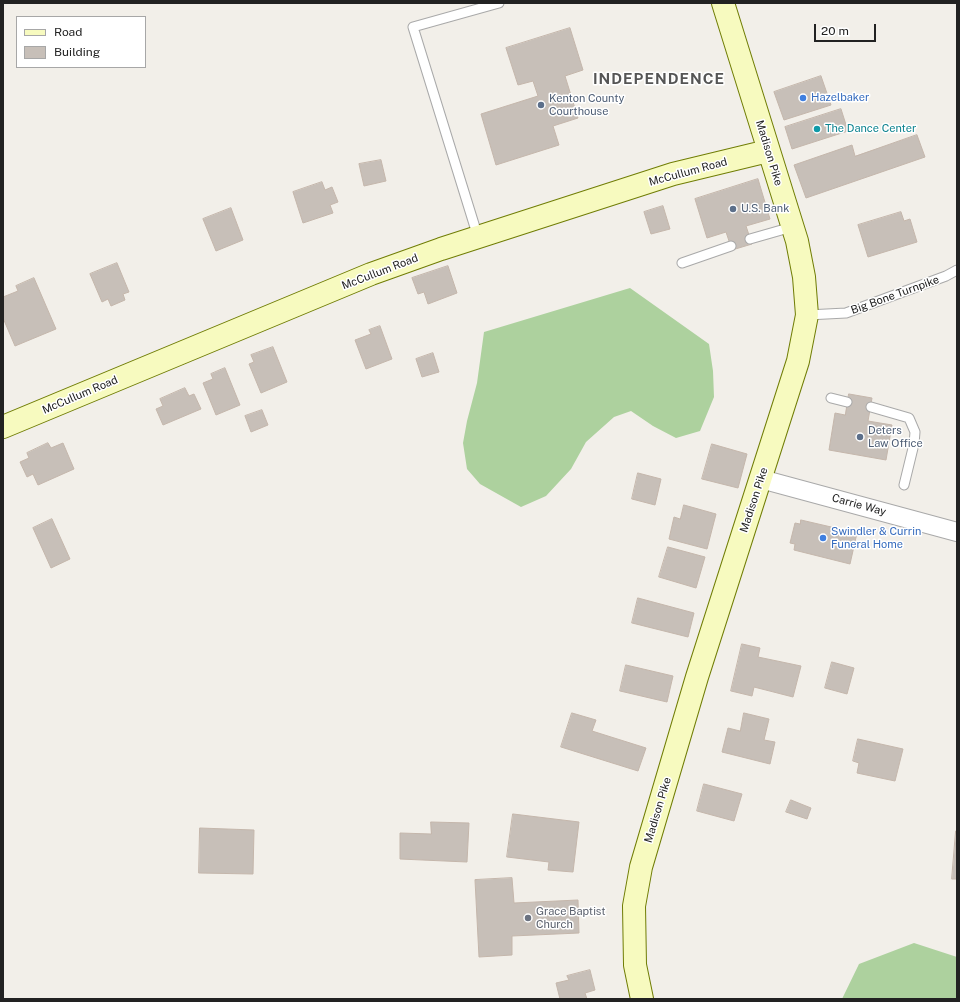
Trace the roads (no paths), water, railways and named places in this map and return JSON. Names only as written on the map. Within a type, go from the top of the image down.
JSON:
[{"type":"main road","name":"Madison Pike","points":[[642,999],[636,965],[634,906],[641,867],[697,677],[798,361],[807,315],[804,277],[796,241],[723,3]]},
{"type":"main road","name":"McCullum Road","points":[[3,427],[371,274],[478,237],[673,174],[768,151]]},
{"type":"street","name":"Carrie Way","points":[[761,479],[957,532]]},
{"type":"lane","points":[[478,237],[413,27],[499,3]]},
{"type":"lane","points":[[750,239],[792,227]]},
{"type":"lane","points":[[682,263],[730,246]]},
{"type":"lane","name":"Big Bone Turnpike","points":[[807,315],[846,313],[946,276],[957,270]]},
{"type":"lane","points":[[831,398],[847,402]]},
{"type":"lane","points":[[871,407],[909,418],[915,432],[914,444],[904,484]]},
{"type":"place","name":"Hazelbaker","points":[[803,98]]},
{"type":"place","name":"Kenton County Courthouse","points":[[541,105]]},
{"type":"place","name":"The Dance Center","points":[[817,129]]},
{"type":"place","name":"U.S. Bank","points":[[733,209]]},
{"type":"place","name":"Deters Law Office","points":[[860,437]]},
{"type":"place","name":"Swindler & Currin Funeral Home","points":[[823,538]]},
{"type":"place","name":"Grace Baptist Church","points":[[528,918]]},
{"type":"district","name":"INDEPENDENCE","points":[[659,79]]}]
